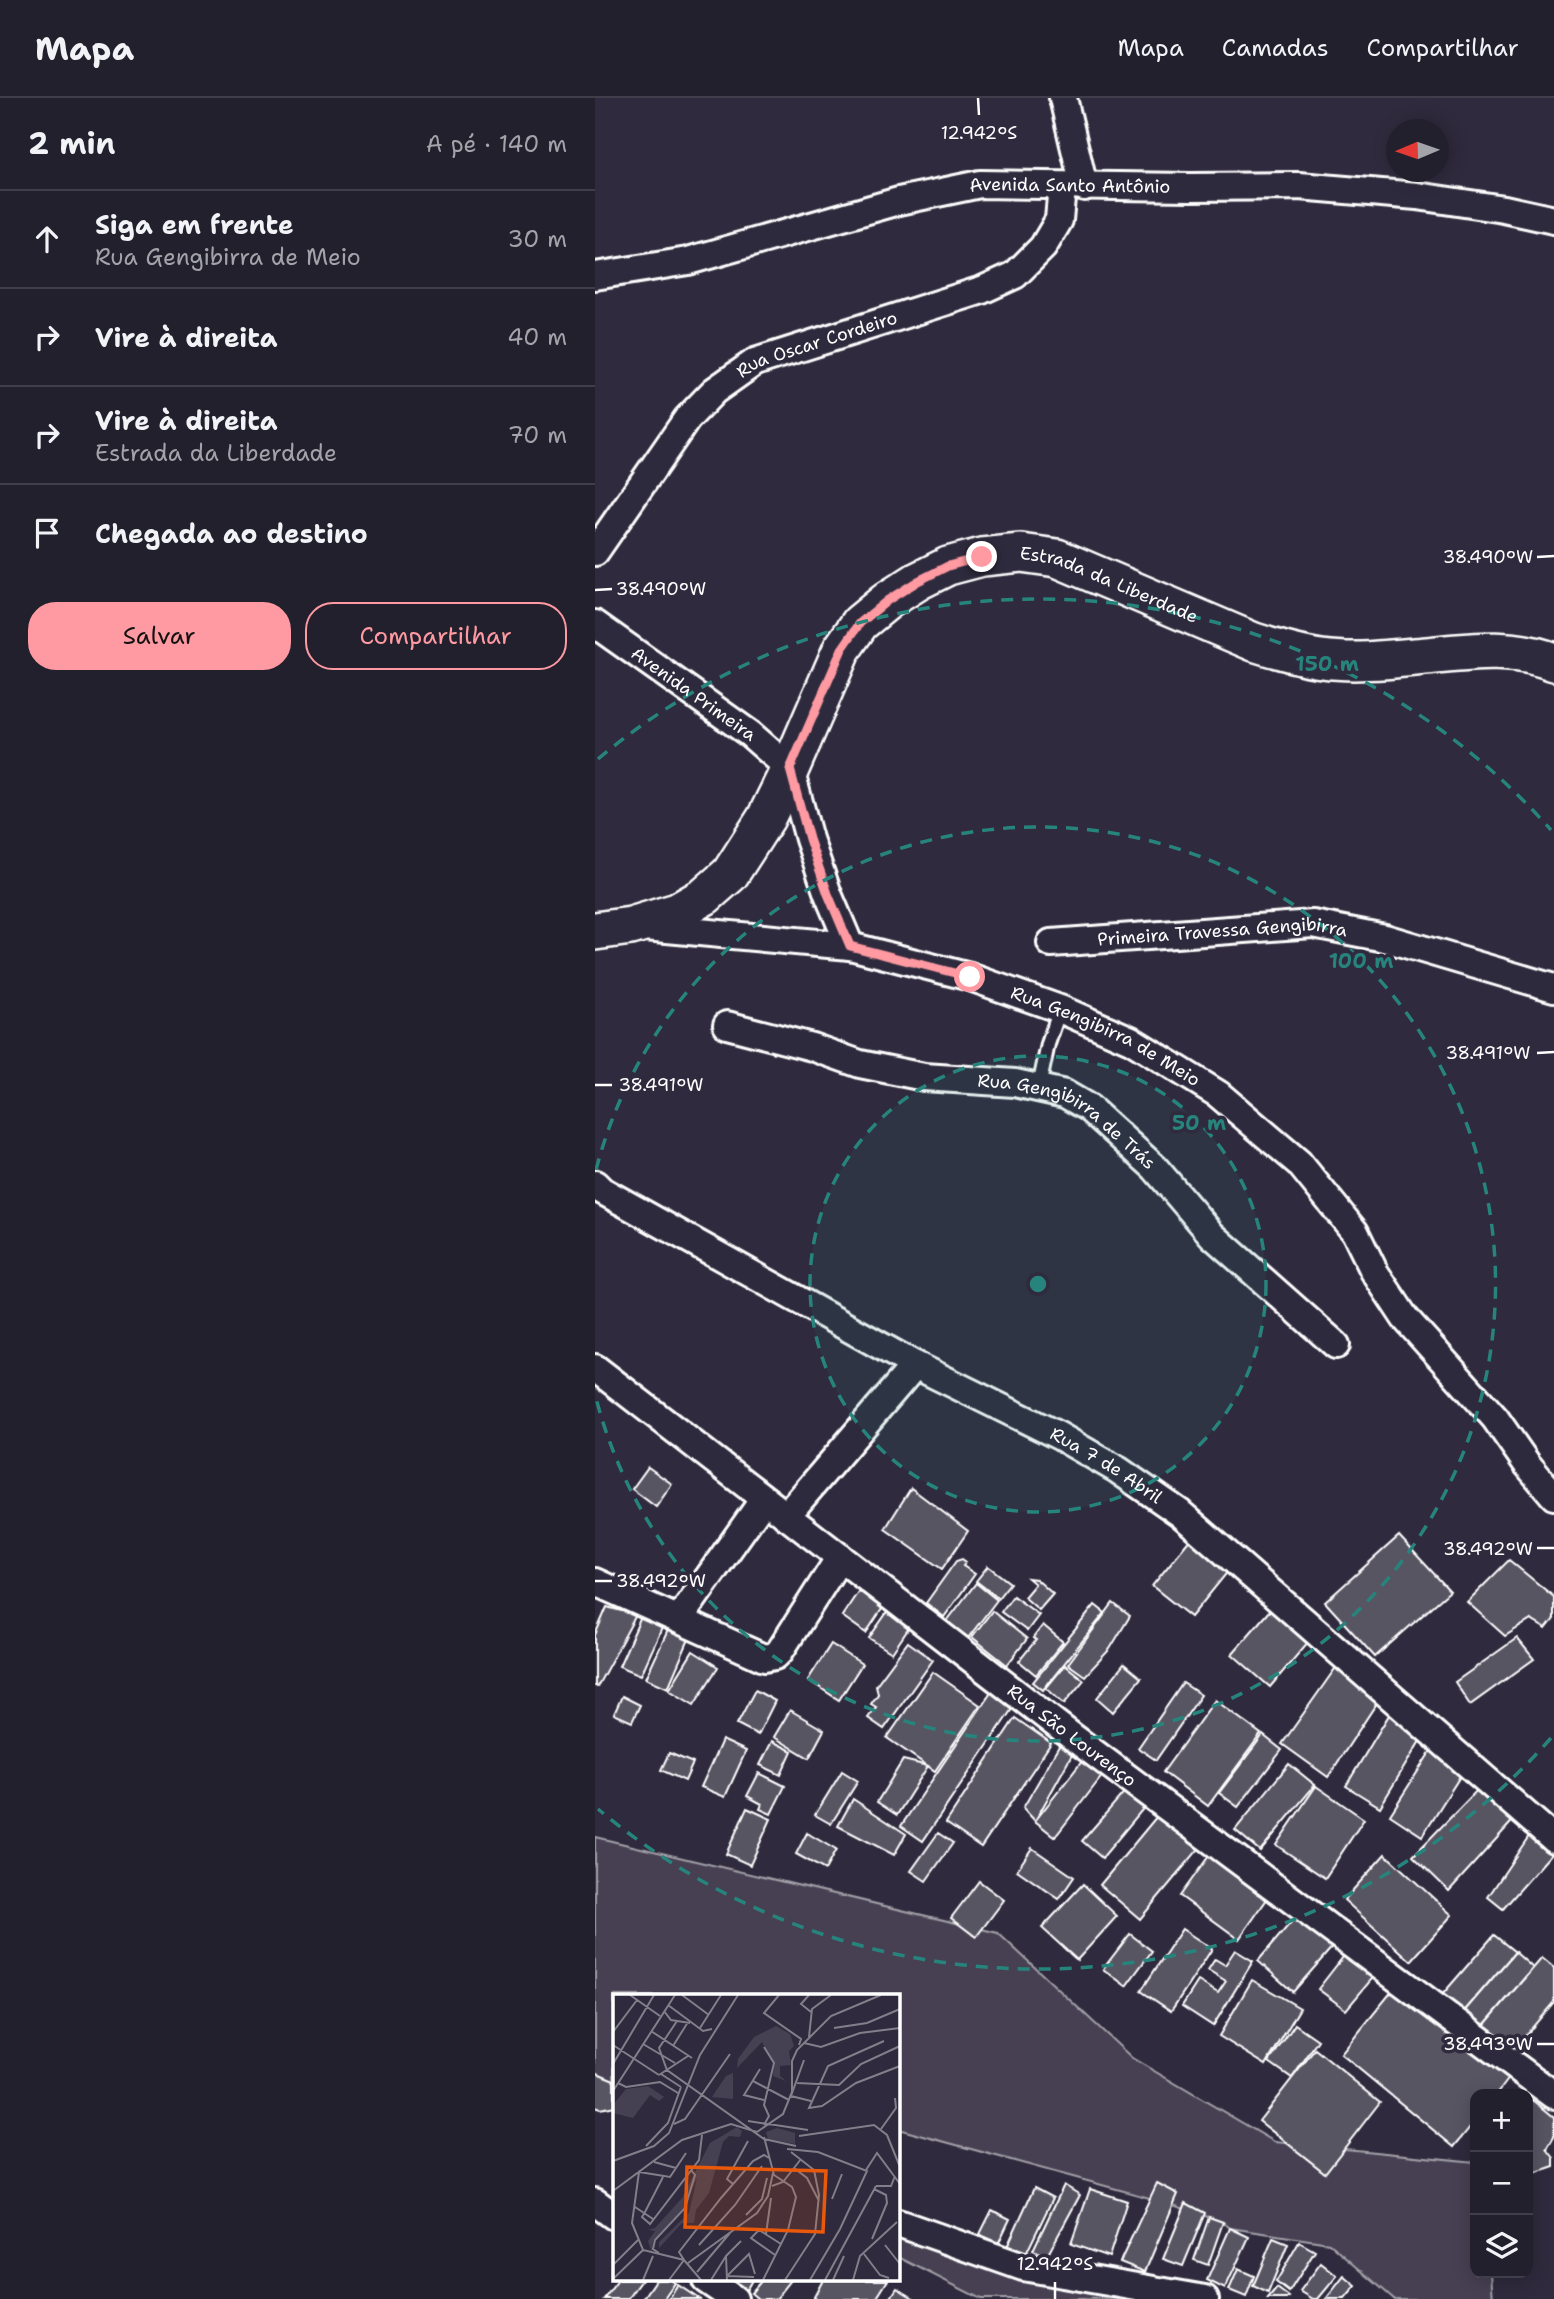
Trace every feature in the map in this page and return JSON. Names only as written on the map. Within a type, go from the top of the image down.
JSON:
[{"type":"main road","name":"Estrada da Liberdade","points":[[631,926],[677,912],[705,896],[730,874],[766,818],[842,649],[860,623],[888,600],[948,566],[982,557],[1021,553],[1057,558],[1254,642],[1323,659],[1414,657],[1474,650],[1515,652],[1554,662]]},
{"type":"main road","name":"Rua Gengibirra de Meio","points":[[595,931],[631,926]]},
{"type":"street","name":"Rua Oscar Cordeiro","points":[[595,552],[687,419],[713,391],[755,362],[982,290],[1015,275],[1043,247],[1059,220],[1073,186],[1063,98]]},
{"type":"street","name":"Avenida Santo Antônio","points":[[595,276],[688,261],[899,201],[980,184],[1299,186],[1417,196],[1504,209],[1554,220]]},
{"type":"street","name":"Avenida Primeira","points":[[595,624],[750,734],[790,769]]},
{"type":"street","points":[[790,769],[809,839],[850,946]]},
{"type":"street","name":"Primeira Travessa Gengibirra","points":[[1051,943],[1313,924],[1385,938],[1554,988]]},
{"type":"street","name":"Rua Gengibirra de Meio","points":[[631,926],[850,946],[970,977],[1060,1009],[1132,1040],[1218,1094],[1299,1163],[1355,1232],[1374,1271],[1405,1318],[1495,1418],[1527,1464],[1554,1496]]},
{"type":"street","name":"Rua Gengibirra de Trás","points":[[727,1025],[812,1047],[860,1064],[924,1077],[1003,1082],[1065,1094],[1089,1108],[1155,1168],[1212,1235],[1336,1345]]},
{"type":"street","name":"Rua 7 de Abril","points":[[595,1184],[601,1190],[915,1365],[1059,1436],[1118,1470],[1180,1513],[1554,1839]]},
{"type":"street","points":[[786,1516],[915,1365]]},
{"type":"street","name":"Rua São Lourenço","points":[[595,1368],[1074,1738],[1554,2095]]},
{"type":"street","points":[[679,1619],[764,1499]]},
{"type":"street","points":[[595,1582],[764,1658],[775,1656],[780,1651],[840,1557]]},
{"type":"street","points":[[595,2203],[613,2215]]},
{"type":"street","points":[[899,2223],[1023,2267],[1205,2299]]},
{"type":"street","points":[[709,2282],[734,2299]]},
{"type":"lane","points":[[1039,1087],[1048,1044],[1060,1009]]},
{"type":"shaded area","points":[[595,1837],[998,1933],[1132,2058],[1275,2142],[1470,2162],[1470,2278],[1491,2278],[1493,2299],[1394,2299],[1329,2243],[1230,2228],[1223,2222],[1164,2202],[899,2129],[899,1994],[613,1994],[613,2095],[595,2084]]},
{"type":"shaded area","points":[[899,2220],[1147,2299],[981,2299],[899,2258]]},
{"type":"building","points":[[648,1467],[672,1484],[656,1507],[632,1489]]},
{"type":"building","points":[[911,1488],[968,1531],[942,1569],[885,1529]]},
{"type":"building","points":[[1195,1533],[1234,1564],[1191,1617],[1152,1586]]},
{"type":"building","points":[[1399,1536],[1450,1591],[1375,1657],[1325,1602]]},
{"type":"building","points":[[962,1559],[966,1562],[963,1566],[975,1574],[944,1617],[926,1603],[956,1561]]},
{"type":"building","points":[[1509,1560],[1554,1597],[1554,1619],[1546,1629],[1531,1620],[1505,1636],[1467,1602]]},
{"type":"building","points":[[988,1566],[1010,1583],[998,1598],[976,1581]]},
{"type":"building","points":[[1028,1578],[1036,1579],[1053,1594],[1039,1610],[1024,1597],[1035,1584]]},
{"type":"building","points":[[976,1583],[997,1600],[968,1638],[947,1621]]},
{"type":"building","points":[[862,1586],[886,1603],[866,1633],[842,1616]]},
{"type":"building","points":[[1013,1596],[1039,1615],[1027,1631],[1001,1612]]},
{"type":"building","points":[[1113,1603],[1130,1616],[1110,1649],[1085,1676],[1068,1664]]},
{"type":"building","points":[[1276,1603],[1315,1634],[1270,1687],[1232,1654]]},
{"type":"building","points":[[893,1604],[915,1619],[892,1653],[869,1638]]},
{"type":"building","points":[[1095,1605],[1105,1613],[1043,1690],[1033,1682]]},
{"type":"building","points":[[607,1607],[636,1615],[597,1687],[595,1635]]},
{"type":"building","points":[[992,1611],[1027,1639],[1007,1665],[972,1637]]},
{"type":"building","points":[[641,1617],[662,1628],[641,1675],[619,1666]]},
{"type":"building","points":[[1043,1625],[1063,1642],[1036,1675],[1019,1661],[1036,1640],[1033,1638]]},
{"type":"building","points":[[668,1630],[689,1639],[668,1688],[646,1678]]},
{"type":"building","points":[[1517,1638],[1534,1659],[1470,1705],[1455,1682]]},
{"type":"building","points":[[908,1642],[933,1660],[884,1729],[868,1718],[876,1707],[871,1704],[878,1694],[876,1685]]},
{"type":"building","points":[[831,1644],[862,1664],[839,1700],[808,1680]]},
{"type":"building","points":[[693,1651],[718,1667],[694,1705],[669,1690]]},
{"type":"building","points":[[1344,1656],[1382,1695],[1328,1777],[1282,1744]]},
{"type":"building","points":[[1124,1664],[1141,1678],[1113,1712],[1097,1698]]},
{"type":"building","points":[[1065,1665],[1084,1680],[1064,1704],[1046,1688]]},
{"type":"building","points":[[933,1672],[980,1705],[935,1771],[887,1738]]},
{"type":"building","points":[[1183,1683],[1201,1695],[1156,1760],[1138,1748]]},
{"type":"building","points":[[755,1690],[775,1701],[758,1735],[737,1724]]},
{"type":"building","points":[[992,1691],[1014,1706],[923,1841],[901,1826]]},
{"type":"building","points":[[622,1696],[640,1705],[632,1722],[614,1714]]},
{"type":"building","points":[[1215,1700],[1261,1734],[1208,1806],[1163,1772]]},
{"type":"building","points":[[790,1710],[824,1730],[809,1758],[774,1737]]},
{"type":"building","points":[[1389,1715],[1423,1736],[1380,1807],[1346,1786]]},
{"type":"building","points":[[1015,1718],[1051,1743],[981,1847],[946,1823]]},
{"type":"building","points":[[1263,1735],[1282,1750],[1238,1807],[1219,1793]]},
{"type":"building","points":[[722,1740],[746,1751],[725,1797],[701,1787]]},
{"type":"building","points":[[772,1741],[792,1751],[781,1775],[760,1765]]},
{"type":"building","points":[[1059,1746],[1073,1753],[1035,1821],[1023,1808]]},
{"type":"building","points":[[1434,1746],[1466,1767],[1422,1836],[1390,1815]]},
{"type":"building","points":[[669,1753],[693,1763],[685,1781],[661,1770]]},
{"type":"building","points":[[1087,1755],[1106,1771],[1055,1837],[1035,1821]]},
{"type":"building","points":[[903,1760],[928,1766],[897,1815],[877,1802]]},
{"type":"building","points":[[1289,1764],[1315,1785],[1260,1851],[1235,1830]]},
{"type":"building","points":[[842,1771],[858,1781],[831,1824],[815,1815]]},
{"type":"building","points":[[759,1773],[785,1786],[771,1814],[760,1809],[762,1804],[747,1796]]},
{"type":"building","points":[[1132,1783],[1152,1798],[1102,1858],[1082,1841]]},
{"type":"building","points":[[1482,1785],[1518,1815],[1449,1891],[1413,1856]]},
{"type":"building","points":[[1316,1786],[1364,1819],[1325,1878],[1276,1845]]},
{"type":"building","points":[[853,1799],[906,1834],[894,1855],[838,1826]]},
{"type":"building","points":[[747,1808],[771,1819],[750,1865],[726,1854]]},
{"type":"building","points":[[1162,1810],[1203,1844],[1140,1919],[1100,1885]]},
{"type":"building","points":[[807,1833],[836,1850],[825,1870],[796,1854]]},
{"type":"building","points":[[938,1833],[953,1843],[926,1881],[911,1871]]},
{"type":"building","points":[[1531,1833],[1552,1853],[1503,1909],[1488,1897]]},
{"type":"building","points":[[1032,1848],[1074,1877],[1059,1899],[1017,1870]]},
{"type":"building","points":[[1214,1849],[1272,1892],[1239,1939],[1180,1896]]},
{"type":"building","points":[[1385,1854],[1452,1915],[1411,1961],[1344,1900]]},
{"type":"building","points":[[979,1881],[1004,1900],[976,1937],[951,1918]]},
{"type":"building","points":[[1083,1884],[1117,1916],[1077,1960],[1042,1928]]},
{"type":"building","points":[[1298,1914],[1334,1945],[1293,1992],[1258,1961]]},
{"type":"building","points":[[1182,1929],[1212,1949],[1171,2011],[1141,1991]]},
{"type":"building","points":[[1130,1934],[1152,1951],[1126,1986],[1103,1969]]},
{"type":"building","points":[[1494,1935],[1515,1952],[1462,2014],[1441,1996]]},
{"type":"building","points":[[1350,1948],[1381,1968],[1346,2010],[1318,1989]]},
{"type":"building","points":[[1235,1950],[1253,1961],[1213,2026],[1182,2006],[1198,1981],[1218,1993],[1226,1981],[1208,1970],[1215,1959],[1225,1965]]},
{"type":"building","points":[[1515,1952],[1533,1968],[1480,2030],[1462,2014]]},
{"type":"building","points":[[1542,1958],[1554,1968],[1554,2002],[1509,2055],[1480,2030]]},
{"type":"building","points":[[1252,1980],[1300,2008],[1266,2065],[1219,2036]]},
{"type":"building","points":[[1397,1985],[1510,2077],[1501,2089],[1470,2089],[1470,2127],[1454,2147],[1341,2054]]},
{"type":"building","points":[[1295,2024],[1318,2040],[1292,2078],[1269,2062]]},
{"type":"building","points":[[1315,2049],[1380,2102],[1325,2173],[1259,2121]]},
{"type":"building","points":[[595,2072],[613,2080],[613,2106],[600,2109],[595,2107]]},
{"type":"building","points":[[1533,2100],[1554,2117],[1554,2137],[1547,2149],[1554,2158],[1554,2167],[1533,2174]]},
{"type":"building","points":[[1157,2183],[1178,2194],[1145,2272],[1120,2262]]},
{"type":"building","points":[[1064,2185],[1080,2195],[1047,2256],[1033,2250]]},
{"type":"building","points":[[1034,2188],[1053,2198],[1025,2256],[1006,2249]]},
{"type":"building","points":[[1090,2189],[1127,2201],[1109,2257],[1071,2244]]},
{"type":"building","points":[[1186,2203],[1205,2213],[1183,2266],[1163,2259]]},
{"type":"building","points":[[992,2210],[1010,2219],[998,2244],[980,2234]]},
{"type":"building","points":[[1209,2217],[1223,2222],[1208,2265],[1194,2260]]},
{"type":"building","points":[[1230,2228],[1249,2237],[1225,2289],[1207,2280]]},
{"type":"building","points":[[1273,2238],[1288,2244],[1268,2293],[1253,2286]]},
{"type":"building","points":[[1299,2242],[1315,2251],[1289,2292],[1276,2282]]},
{"type":"building","points":[[1321,2263],[1337,2276],[1318,2299],[1313,2299],[1300,2291]]},
{"type":"building","points":[[1238,2269],[1254,2276],[1246,2297],[1229,2290]]},
{"type":"building","points":[[1344,2276],[1356,2286],[1345,2299],[1326,2299]]},
{"type":"building","points":[[617,2282],[641,2282],[628,2299],[604,2299]]},
{"type":"building","points":[[655,2282],[675,2283],[664,2299],[643,2299]]},
{"type":"building","points":[[729,2282],[751,2282],[744,2294]]},
{"type":"building","points":[[760,2282],[789,2282],[776,2299],[758,2299],[751,2293]]},
{"type":"building","points":[[822,2282],[887,2282],[876,2299],[813,2299]]},
{"type":"building","points":[[678,2285],[699,2299],[669,2299]]},
{"type":"building","points":[[897,2288],[915,2299],[890,2299]]},
{"type":"building","points":[[1277,2288],[1289,2297],[1268,2299]]},
{"type":"route","points":[[970,977],[850,946],[809,839],[790,769],[826,682],[842,649],[860,623],[888,600],[918,581],[948,566],[982,557]]}]
